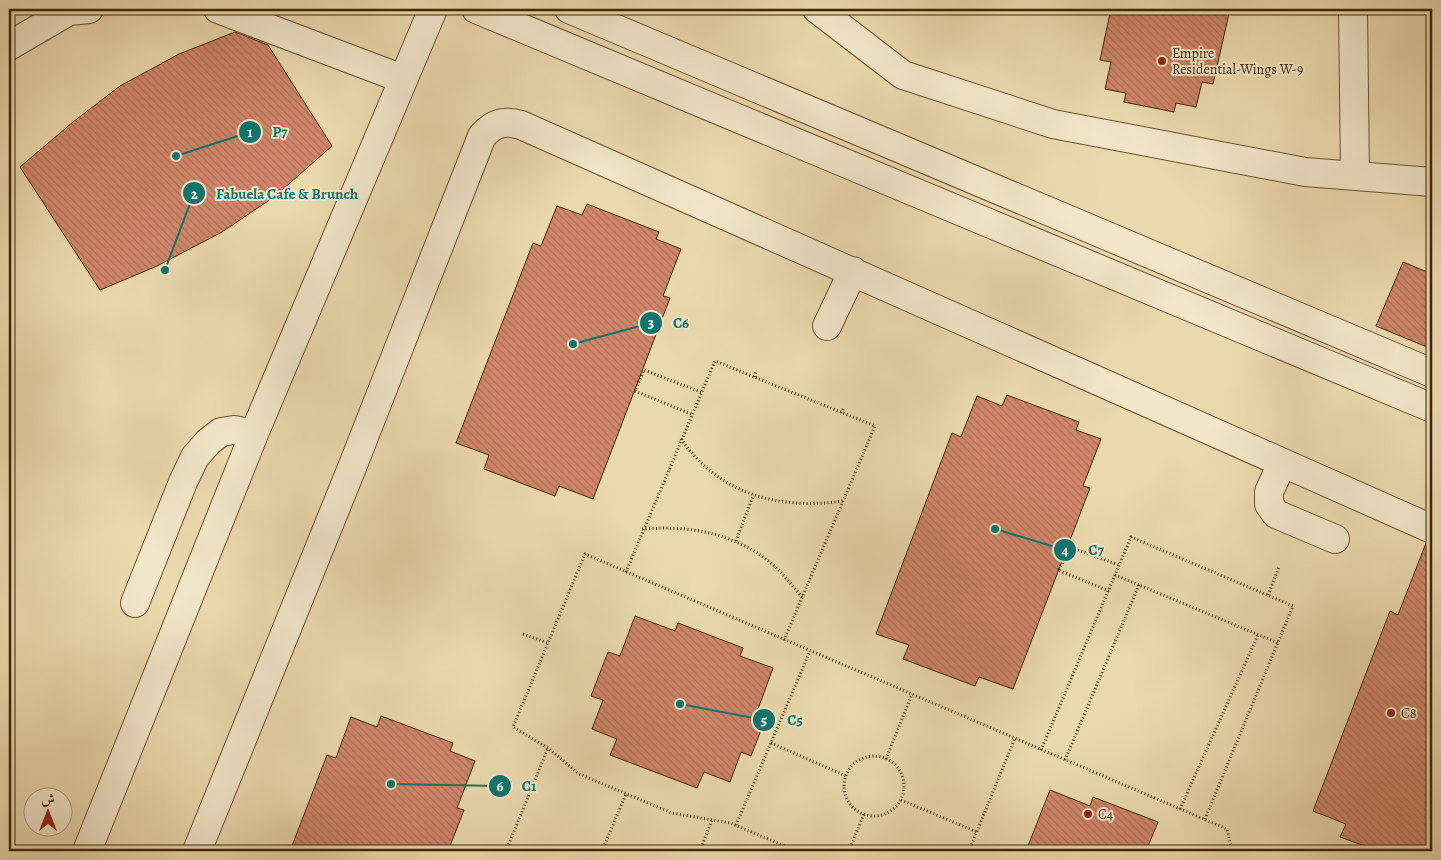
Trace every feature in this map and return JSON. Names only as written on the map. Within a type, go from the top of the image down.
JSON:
[{"type":"street","points":[[9,46],[69,11],[89,9]]},
{"type":"street","points":[[218,9],[403,79]]},
{"type":"street","points":[[87,851],[254,434],[433,9]]},
{"type":"street","points":[[476,9],[1432,408]]},
{"type":"street","points":[[569,9],[1432,373]]},
{"type":"street","points":[[817,9],[903,75],[1053,124],[1305,172],[1432,182]]},
{"type":"street","points":[[1353,9],[1355,176]]},
{"type":"street","points":[[197,851],[349,474],[482,136],[489,128],[499,123],[510,122],[521,125],[1432,529]]},
{"type":"street","points":[[827,326],[853,271]]},
{"type":"street","points":[[135,603],[182,482],[195,457],[220,432],[234,430],[254,434]]},
{"type":"street","points":[[1282,463],[1269,492],[1269,504],[1276,514],[1335,539]]},
{"type":"path","points":[[626,572],[642,529],[715,361],[875,426],[784,640]]},
{"type":"path","points":[[691,414],[634,391],[644,370],[701,392]]},
{"type":"path","points":[[755,377],[756,370]]},
{"type":"path","points":[[842,413],[844,408]]},
{"type":"path","points":[[681,439],[687,448],[712,472],[753,496],[783,503],[803,505],[820,505],[844,501]]},
{"type":"path","points":[[736,541],[753,496]]},
{"type":"path","points":[[642,529],[676,527],[710,533],[736,541],[773,564],[803,598]]},
{"type":"path","points":[[1040,750],[1131,537],[1293,606],[1205,819]]},
{"type":"path","points":[[1109,591],[1058,570],[1072,548],[1119,565]]},
{"type":"path","points":[[798,851],[730,822],[672,813],[578,774],[548,748],[512,727],[585,554],[1227,829],[1232,851]]},
{"type":"path","points":[[1268,595],[1279,567]]},
{"type":"path","points":[[1115,575],[1278,643]]},
{"type":"path","points":[[1065,760],[1139,585]]},
{"type":"path","points":[[523,634],[548,643]]},
{"type":"path","points":[[1180,809],[1258,635]]},
{"type":"path","points":[[736,825],[810,650]]},
{"type":"path","points":[[886,759],[912,694]]},
{"type":"path","points":[[970,851],[1015,738]]},
{"type":"path","points":[[771,743],[846,776]]},
{"type":"path","points":[[506,851],[548,748]]},
{"type":"path","points":[[873,756],[886,759],[892,761],[903,777],[905,787],[901,800],[898,806],[880,816],[864,814],[853,807],[847,799],[844,790],[846,776],[855,763],[863,758],[873,756]]},
{"type":"path","points":[[602,851],[626,794]]},
{"type":"path","points":[[901,800],[977,832]]},
{"type":"path","points":[[849,851],[864,814]]},
{"type":"path","points":[[700,851],[712,820]]},
{"type":"building","name":"Empire Residential-Wings W-9","points":[[1111,9],[1230,9],[1213,84],[1202,82],[1196,107],[1176,103],[1174,112],[1124,102],[1126,93],[1105,89],[1111,62],[1100,60]]},
{"type":"building","points":[[235,32],[268,45],[332,146],[274,197],[222,232],[157,266],[100,290],[20,167],[73,122],[120,86],[179,54]]},
{"type":"building","points":[[587,204],[659,232],[656,239],[681,249],[663,296],[670,298],[593,499],[559,486],[555,496],[484,469],[489,455],[456,443],[533,243],[541,246],[557,206],[582,215]]},
{"type":"building","points":[[1403,262],[1432,274],[1432,349],[1376,326]]},
{"type":"building","points":[[1007,395],[1079,422],[1076,430],[1101,439],[1083,486],[1090,488],[1013,689],[979,677],[975,686],[903,659],[909,645],[876,634],[952,433],[961,437],[977,396],[1002,406]]},
{"type":"building","name":"C8","points":[[1426,543],[1432,544],[1432,851],[1378,851],[1340,837],[1346,824],[1313,811],[1390,611],[1398,615]]},
{"type":"building","points":[[635,616],[675,631],[678,623],[743,648],[740,656],[773,668],[758,709],[768,712],[751,756],[741,752],[730,782],[704,772],[697,788],[610,755],[617,739],[592,729],[603,700],[591,696],[608,652],[620,656]]},
{"type":"building","points":[[381,716],[453,743],[450,751],[475,761],[457,808],[464,810],[448,851],[290,851],[327,755],[336,758],[351,717],[377,727]]},
{"type":"building","name":"C4","points":[[1050,790],[1090,806],[1093,797],[1158,822],[1146,851],[1026,851]]},
{"type":"place","name":"Empire Residential-Wings W-9","points":[[1162,61]]},
{"type":"place","name":"P7","points":[[176,156]]},
{"type":"place","name":"Fabuela Cafe & Brunch","points":[[165,270]]},
{"type":"place","name":"C6","points":[[573,344]]},
{"type":"place","name":"C7","points":[[995,529]]},
{"type":"place","name":"C5","points":[[680,704]]},
{"type":"place","name":"C8","points":[[1391,713]]},
{"type":"place","name":"C1","points":[[391,784]]},
{"type":"place","name":"C4","points":[[1088,814]]}]
